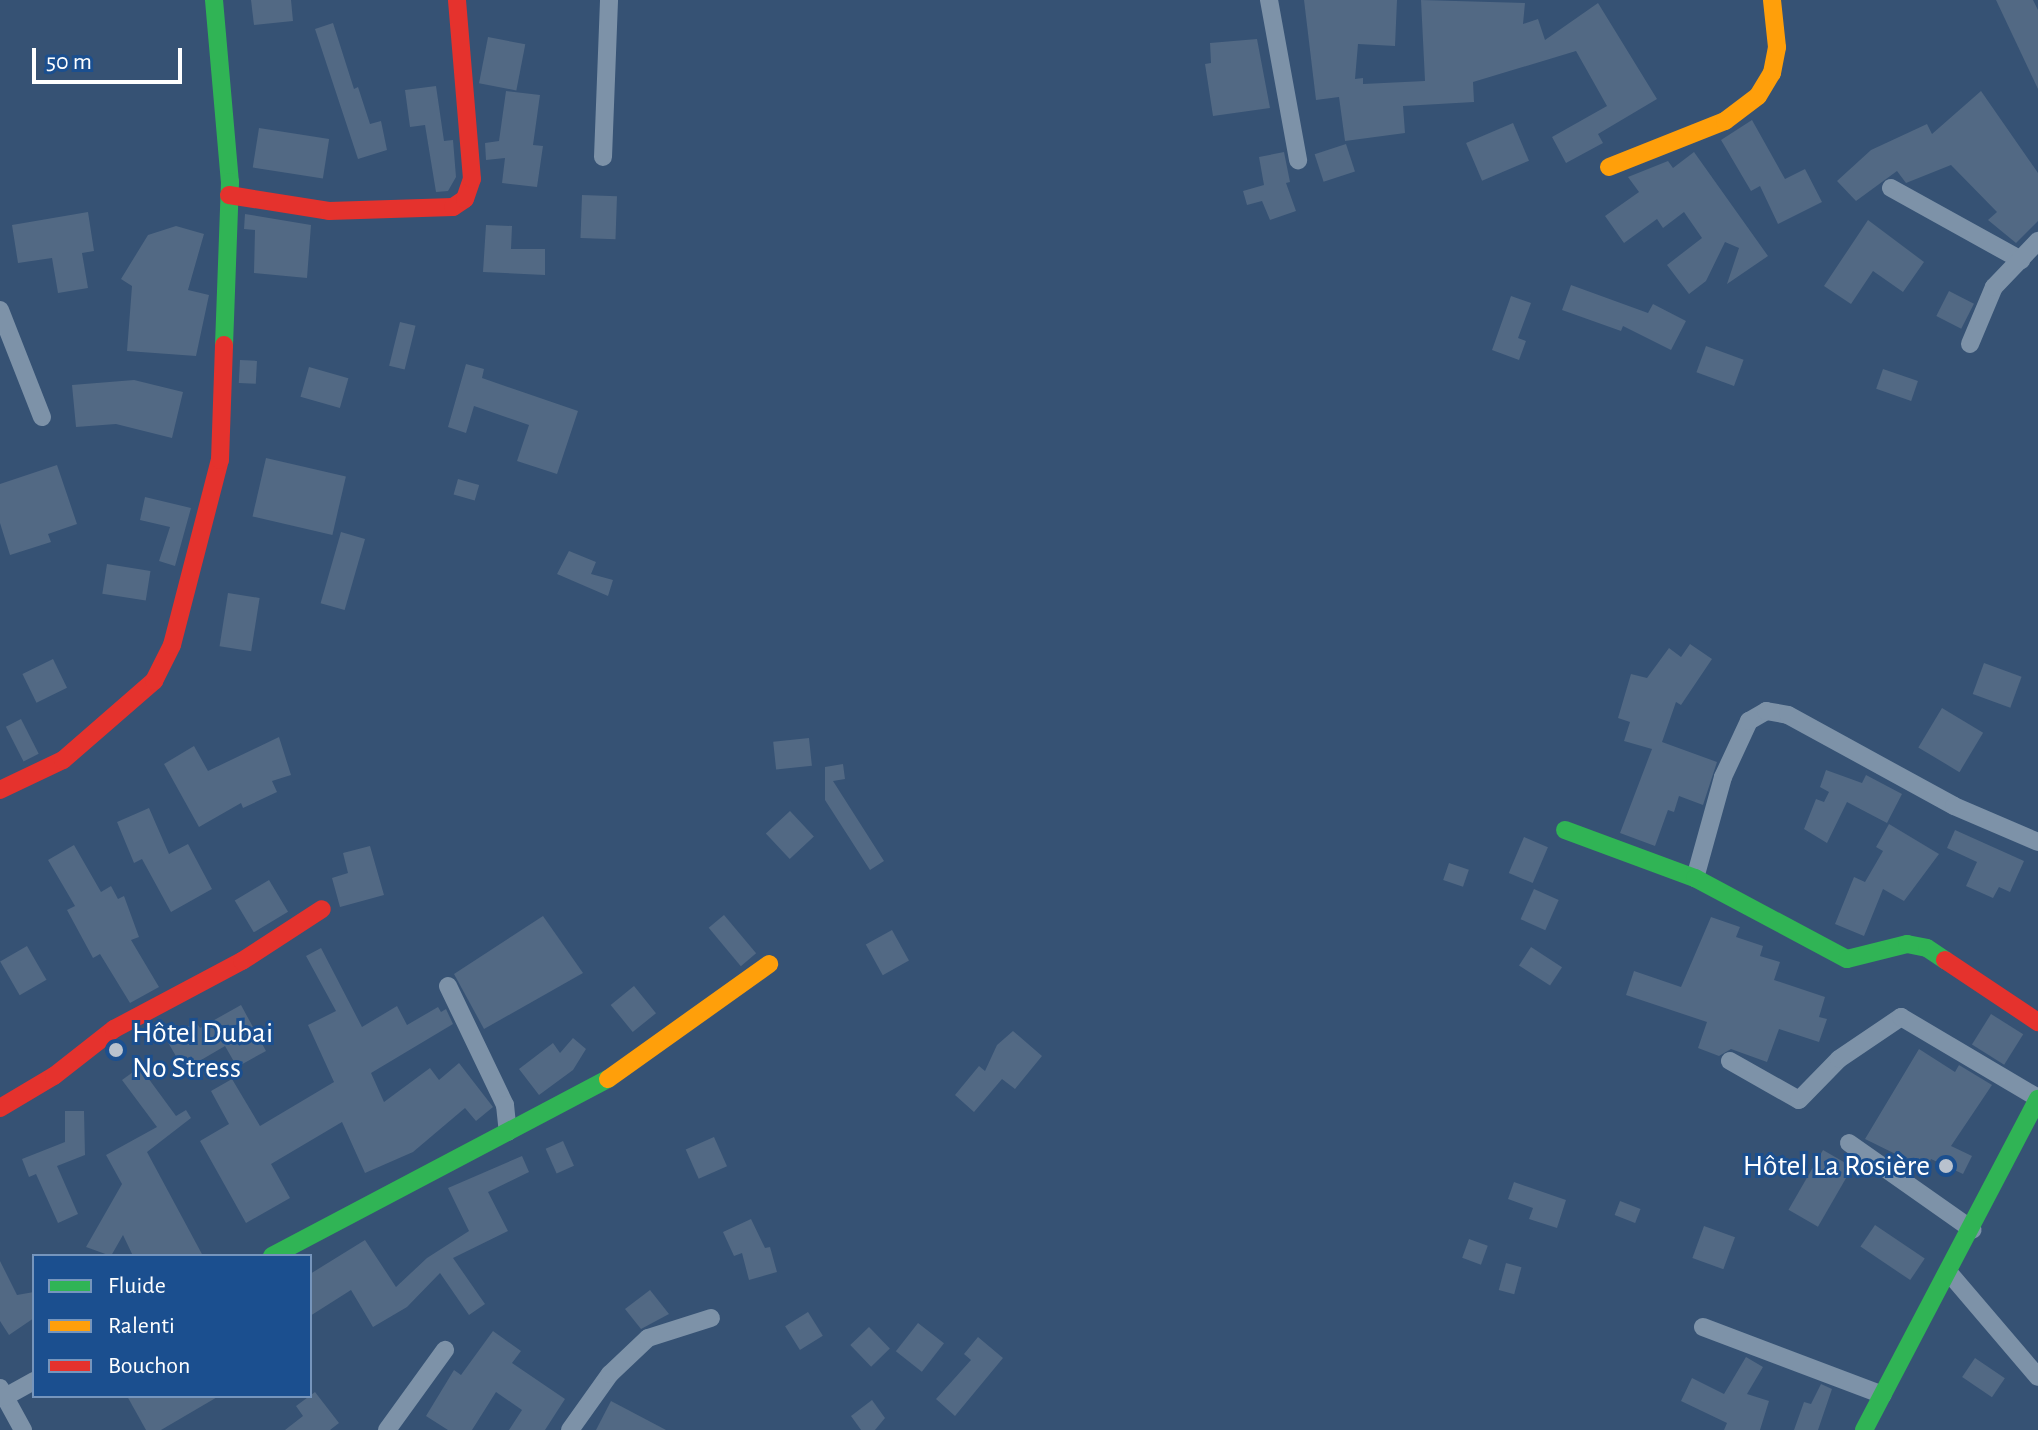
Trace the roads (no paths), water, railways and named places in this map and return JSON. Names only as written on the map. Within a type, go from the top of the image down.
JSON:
[{"type":"street","points":[[0,790],[63,760],[154,681],[172,645],[220,460],[229,195],[222,45],[214,0]]},
{"type":"street","points":[[229,195],[329,211],[453,207],[465,199],[472,179],[457,0]]},
{"type":"street","points":[[603,157],[609,0]]},
{"type":"street","points":[[1269,0],[1298,160]]},
{"type":"street","points":[[1609,167],[1725,121],[1758,96],[1772,73],[1777,47],[1772,0]]},
{"type":"street","points":[[1891,188],[2021,260]]},
{"type":"street","points":[[1970,344],[1994,287],[2038,241]]},
{"type":"street","points":[[0,310],[42,417]]},
{"type":"street","points":[[1695,878],[1723,777],[1749,721],[1766,711],[1788,715],[1954,806],[2038,842]]},
{"type":"street","points":[[1565,830],[1695,878],[1847,959],[1907,944],[1927,948],[2038,1022]]},
{"type":"street","points":[[0,1108],[54,1076],[114,1029],[242,961],[322,909]]},
{"type":"street","points":[[276,1254],[583,1096],[769,964]]},
{"type":"street","points":[[448,986],[505,1105],[508,1132]]},
{"type":"street","points":[[1730,1061],[1799,1100],[1839,1059],[1901,1017],[2038,1098],[1950,1274],[1864,1430]]},
{"type":"street","points":[[1849,1143],[1973,1230]]},
{"type":"street","points":[[1950,1274],[2038,1377]]},
{"type":"street","points":[[570,1430],[610,1374],[648,1338],[711,1318]]},
{"type":"street","points":[[1703,1327],[1883,1395]]},
{"type":"street","points":[[387,1430],[445,1350]]},
{"type":"street","points":[[23,1430],[2,1392],[32,1382]]},
{"type":"place","name":"Hôtel Dubai No Stress","points":[[116,1050]]},
{"type":"place","name":"Hôtel La Rosière","points":[[1946,1166]]}]
